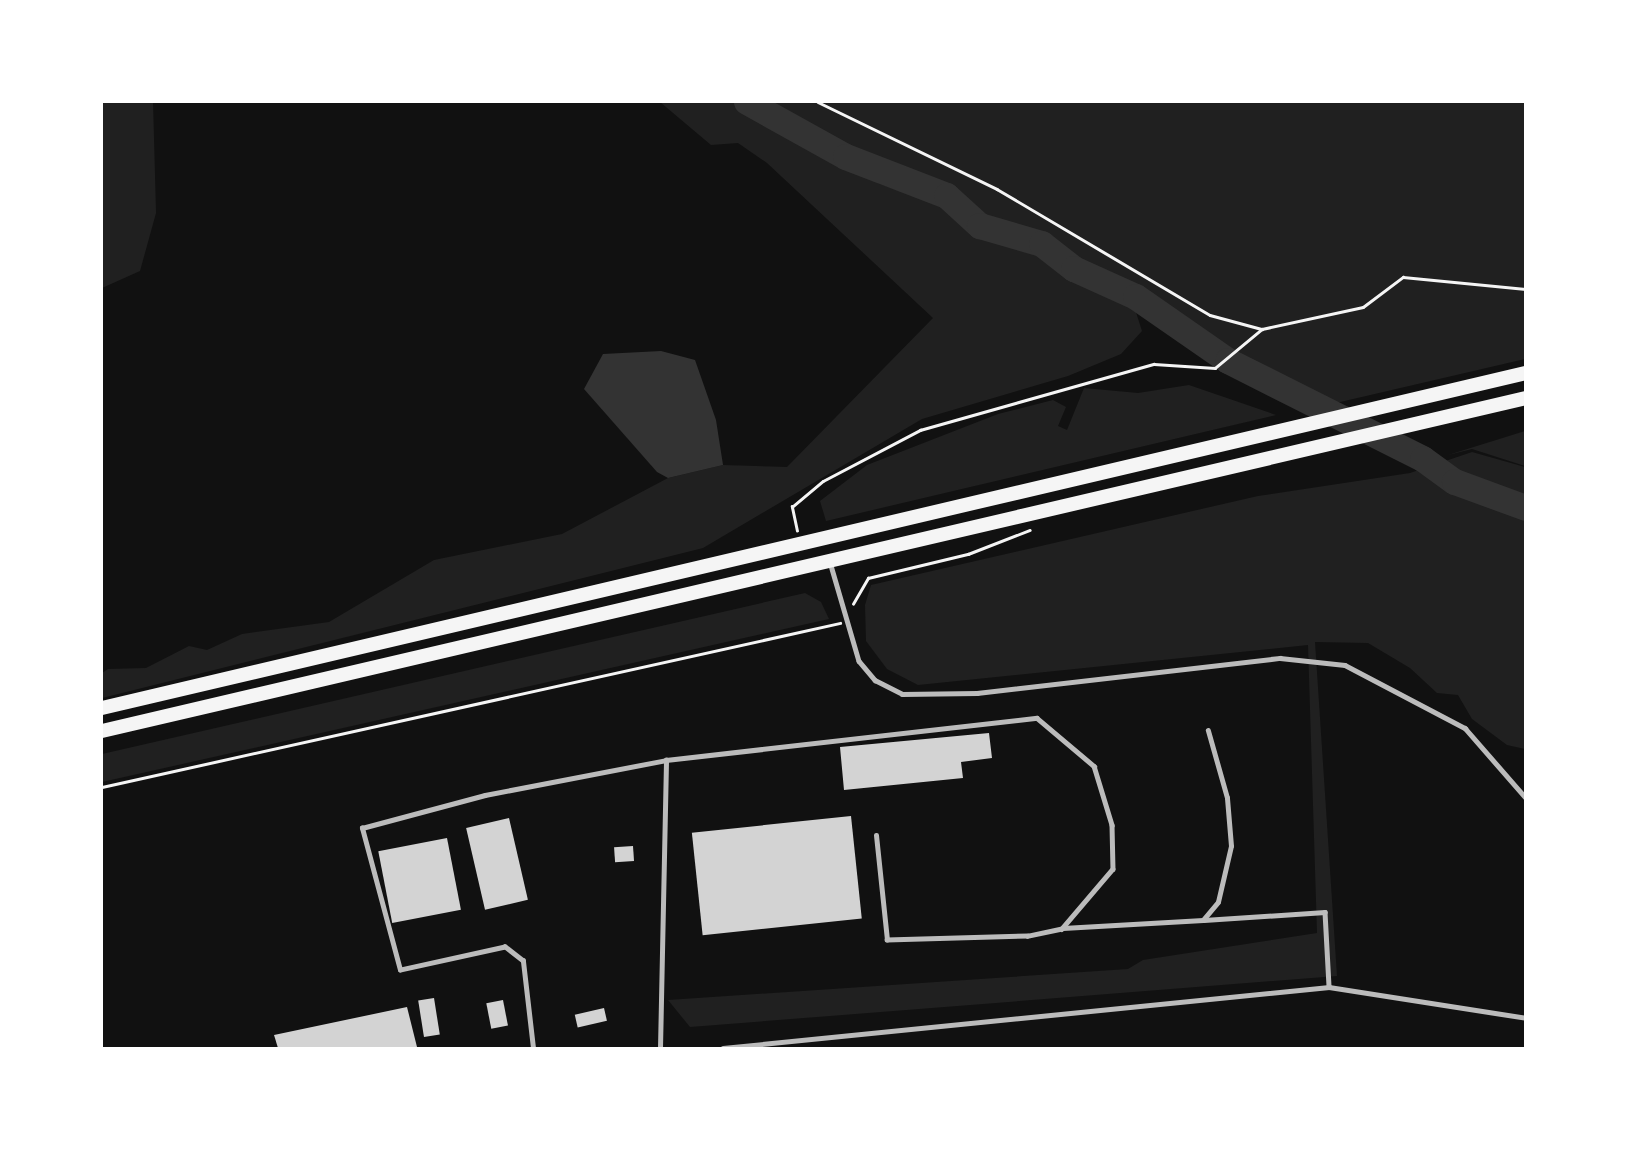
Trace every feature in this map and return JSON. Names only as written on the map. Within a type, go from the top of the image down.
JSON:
[{"type":"main road","points":[[102,708],[1525,373]]},
{"type":"main road","points":[[102,731],[1525,398]]},
{"type":"main road","points":[[824,539],[830,562]]},
{"type":"lane","points":[[830,562],[844,622],[859,661],[875,680],[902,694],[977,693],[1280,658],[1346,665],[1465,728],[1525,798]]},
{"type":"lane","points":[[533,1048],[523,961],[505,947],[400,970],[362,828],[485,795],[666,760],[1037,718],[1094,766],[1112,825],[1113,869],[1096,896],[1062,929]]},
{"type":"lane","points":[[1203,920],[1219,902],[1231,846],[1227,798],[1208,731]]},
{"type":"lane","points":[[660,1048],[666,760]]},
{"type":"lane","points":[[876,836],[887,940],[1028,936],[1062,929],[1325,912],[1329,987]]},
{"type":"lane","points":[[723,1048],[1329,987],[1525,1018]]},
{"type":"path","points":[[818,102],[997,189],[1210,315],[1262,329],[1363,307],[1403,277],[1525,289]]},
{"type":"path","points":[[800,544],[792,508],[823,481],[920,430],[1154,364],[1215,368],[1262,329]]},
{"type":"path","points":[[102,787],[844,622],[868,578],[968,554],[1034,528]]},
{"type":"shaded area","points":[[102,102],[153,102],[156,213],[140,271],[102,288]]},
{"type":"shaded area","points":[[660,102],[733,102],[880,184],[942,206],[972,232],[1035,250],[1079,283],[1134,306],[1142,331],[1121,354],[1068,376],[922,419],[703,548],[102,698],[102,673],[108,669],[146,668],[189,646],[207,650],[242,634],[329,622],[434,560],[562,534],[668,478],[723,465],[787,467],[933,318],[767,163],[738,143],[711,145]]},
{"type":"shaded area","points":[[755,102],[1525,102],[1525,359],[1323,406],[1230,358],[1138,293],[1075,266],[1051,244],[983,224],[952,191],[847,154]]},
{"type":"shaded area","points":[[661,351],[695,360],[716,420],[723,465],[668,478],[657,472],[584,389],[603,354]]},
{"type":"shaded area","points":[[1189,385],[1276,415],[826,521],[820,501],[867,465],[998,414],[1053,400],[1066,407],[1058,426],[1067,430],[1084,388],[1138,393]]},
{"type":"shaded area","points":[[1525,431],[1525,466],[1472,449],[1448,455]]},
{"type":"shaded area","points":[[1472,452],[1525,467],[1525,749],[1507,745],[1472,719],[1458,695],[1437,693],[1410,668],[1368,643],[1315,642],[1337,976],[690,1027],[668,1000],[1128,969],[1143,960],[1317,933],[1308,645],[918,685],[887,669],[866,641],[865,605],[871,585],[1258,496],[1410,473]]},
{"type":"shaded area","points":[[805,593],[821,602],[829,619],[102,782],[102,754]]},
{"type":"building","points":[[989,733],[992,758],[961,762],[963,778],[844,790],[840,747]]},
{"type":"building","points":[[851,816],[862,918],[703,935],[692,833]]},
{"type":"building","points":[[509,818],[528,900],[485,910],[466,828]]},
{"type":"building","points":[[447,838],[461,910],[392,923],[378,851]]},
{"type":"building","points":[[633,846],[634,861],[615,862],[614,847]]},
{"type":"building","points":[[434,998],[440,1035],[424,1037],[418,1001]]},
{"type":"building","points":[[503,1000],[508,1026],[491,1029],[486,1003]]},
{"type":"building","points":[[407,1007],[417,1047],[278,1048],[274,1035]]},
{"type":"building","points":[[604,1008],[607,1021],[578,1027],[575,1015]]},
{"type":"waterway","points":[[747,102],[846,157],[947,196],[980,226],[1042,244],[1074,269],[1136,297],[1228,361],[1423,459],[1455,482],[1526,508]]}]
